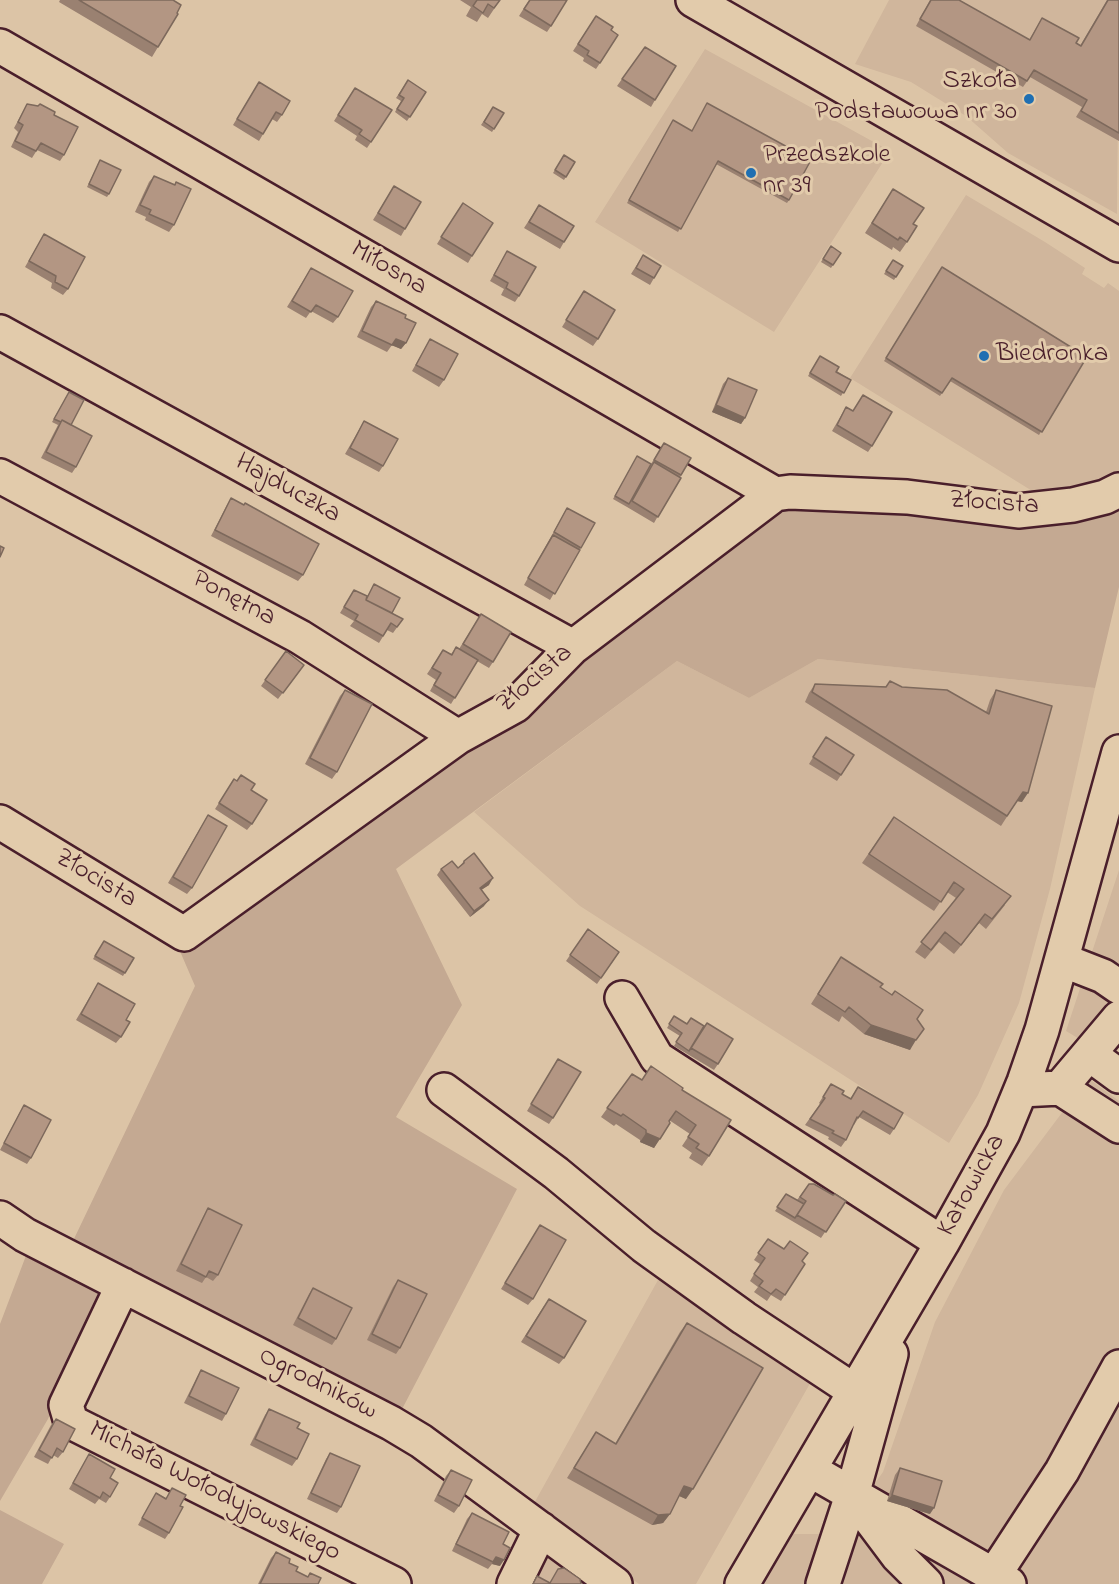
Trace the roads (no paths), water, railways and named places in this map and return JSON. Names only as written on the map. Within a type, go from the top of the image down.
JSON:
[{"type":"street","points":[[693,0],[1119,245]]},
{"type":"street","name":"Miłosna","points":[[0,46],[775,494]]},
{"type":"street","name":"Hajduczka","points":[[0,332],[573,647]]},
{"type":"street","name":"Ponętna","points":[[0,476],[300,637],[458,737]]},
{"type":"street","name":"Złocista","points":[[0,822],[184,934],[458,737],[516,705],[573,647],[775,494],[790,492],[907,497],[1018,511],[1073,505],[1119,490]]},
{"type":"street","name":"Katowicka","points":[[742,1584],[856,1392],[982,1174],[1003,1133],[1042,1030],[1119,752]]},
{"type":"street","points":[[1062,960],[1103,976],[1119,987]]},
{"type":"street","points":[[622,998],[657,1058],[942,1243]]},
{"type":"street","points":[[1060,1088],[1119,1018]]},
{"type":"street","points":[[1089,1054],[1119,1076]]},
{"type":"street","points":[[1021,1090],[1060,1088],[1119,1126]]},
{"type":"street","points":[[444,1090],[556,1173],[644,1246],[744,1318],[856,1392]]},
{"type":"street","name":"Ogrodników","points":[[0,1218],[25,1235],[391,1424],[421,1442],[615,1584]]},
{"type":"street","name":"Michała Wołodyjowskiego","points":[[123,1285],[66,1405],[71,1422],[394,1584]]},
{"type":"street","points":[[823,1584],[852,1495],[903,1309]]},
{"type":"street","points":[[810,1470],[1002,1579],[1062,1471],[1115,1383]]},
{"type":"street","points":[[852,1495],[898,1556],[926,1584]]},
{"type":"street","points":[[514,1584],[541,1529]]},
{"type":"place","name":"Szkoła Podstawowa nr 30","points":[[1029,99]]},
{"type":"place","name":"Przedszkole nr 39","points":[[751,173]]},
{"type":"place","name":"Biedronka","points":[[984,356]]}]
